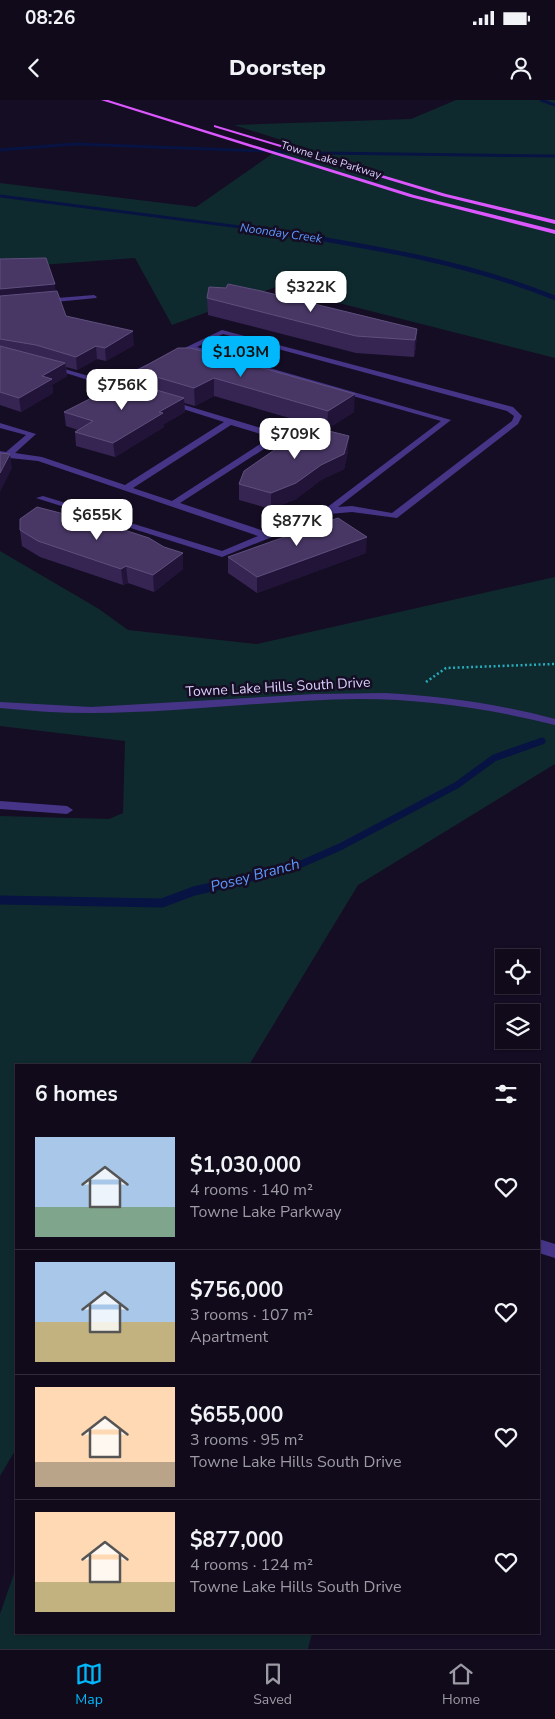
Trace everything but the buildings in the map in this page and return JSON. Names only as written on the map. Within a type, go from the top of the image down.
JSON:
[{"type":"main road","name":"Towne Lake Parkway","points":[[103,100],[435,203],[555,232]]},
{"type":"main road","name":"Towne Lake Parkway","points":[[213,125],[477,204],[555,222]]},
{"type":"street","points":[[38,302],[94,297]]},
{"type":"street","points":[[110,385],[222,332],[510,409],[518,416],[515,422],[394,516],[352,510],[327,511]]},
{"type":"street","points":[[40,498],[222,554],[327,511],[447,420],[190,347]]},
{"type":"street","points":[[44,365],[120,388]]},
{"type":"street","points":[[157,399],[278,436],[174,503]]},
{"type":"street","points":[[126,488],[230,422]]},
{"type":"street","points":[[0,425],[32,434],[4,454]]},
{"type":"street","points":[[4,454],[39,459],[268,536]]},
{"type":"street","name":"Towne Lake Hills South Drive","points":[[0,705],[54,710],[104,711],[306,698],[393,696],[461,702],[555,722]]},
{"type":"street","points":[[0,805],[67,810]]},
{"type":"street","points":[[540,1246],[555,1251]]},
{"type":"path","points":[[426,682],[446,668],[555,664]]},
{"type":"green space","points":[[456,100],[555,100],[555,358],[276,287],[172,325],[135,258],[0,268],[0,183],[196,207],[275,152],[344,160],[234,125],[411,119]]},
{"type":"green space","points":[[0,551],[99,609],[128,630],[257,644],[555,577],[555,764],[358,885],[250,1064],[15,1064],[15,1451],[0,1476],[0,816],[109,819],[123,813],[125,741],[0,726]]},
{"type":"green space","points":[[15,1571],[15,1634],[312,1634],[308,1649],[0,1649],[0,1614]]},
{"type":"waterway","name":"Noonday Creek","points":[[541,100],[555,105]]},
{"type":"waterway","name":"Noonday Creek","points":[[0,150],[74,144],[321,153],[555,156]]},
{"type":"waterway","name":"Noonday Creek","points":[[0,196],[294,234]]},
{"type":"waterway","name":"Noonday Creek","points":[[286,233],[423,258],[490,275],[555,298]]},
{"type":"waterway","name":"Posey Branch","points":[[229,883],[292,868],[340,847],[457,785],[494,758],[542,741]]},
{"type":"waterway","name":"Posey Branch","points":[[0,900],[162,903],[194,891],[234,882]]}]
